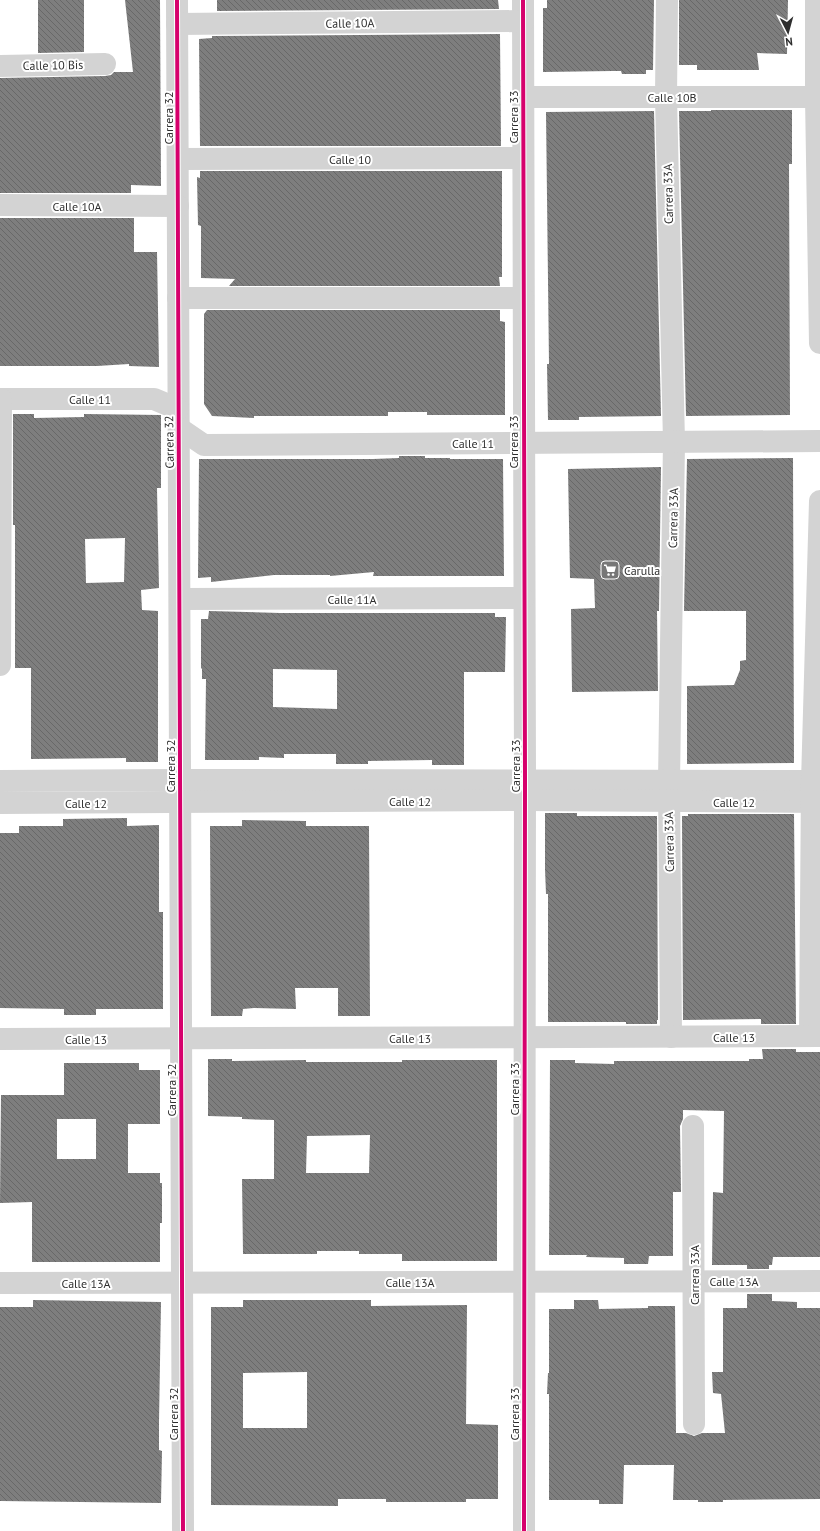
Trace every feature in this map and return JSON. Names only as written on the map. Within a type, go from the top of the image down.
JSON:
[{"type":"street","name":"Carrera 32","points":[[177,0],[183,1531]]},
{"type":"street","name":"Carrera 33A","points":[[666,0],[666,97],[674,442],[669,792],[671,1037]]},
{"type":"street","points":[[816,0],[820,343]]},
{"type":"street","name":"Calle 10A","points":[[177,24],[523,11]]},
{"type":"street","name":"Carrera 33","points":[[523,11],[525,790],[524,1531]]},
{"type":"street","name":"Calle 10 Bis","points":[[0,66],[105,64]]},
{"type":"street","name":"Calle 10B","points":[[523,97],[818,97]]},
{"type":"street","name":"Calle 10","points":[[178,159],[523,158]]},
{"type":"street","name":"Calle 10A","points":[[0,205],[178,206]]},
{"type":"street","points":[[178,298],[523,298]]},
{"type":"street","name":"Calle 11","points":[[1,400],[154,399],[179,419],[204,445],[820,441]]},
{"type":"street","points":[[0,665],[1,400]]},
{"type":"street","points":[[815,1036],[816,792],[820,501]]},
{"type":"street","name":"Calle 11A","points":[[180,599],[524,598]]},
{"type":"street","name":"Calle 12","points":[[0,781],[180,780],[525,790],[816,792]]},
{"type":"street","name":"Calle 12","points":[[0,803],[180,803],[525,790]]},
{"type":"street","name":"Calle 13","points":[[0,1039],[815,1036]]},
{"type":"street","name":"Carrera 33A","points":[[693,1126],[694,1424]]},
{"type":"street","name":"Calle 13A","points":[[0,1283],[820,1281]]},
{"type":"building","points":[[38,0],[84,0],[84,52],[38,53]]},
{"type":"building","points":[[125,0],[160,0],[161,186],[131,185],[131,193],[0,193],[0,78],[105,76],[111,75],[114,72],[133,72]]},
{"type":"building","points":[[217,0],[498,0],[499,9],[217,11]]},
{"type":"building","points":[[547,0],[654,0],[653,70],[646,70],[646,74],[622,74],[621,71],[543,72],[543,8],[547,8]]},
{"type":"building","points":[[679,0],[788,0],[787,54],[757,53],[759,70],[697,70],[697,65],[679,65]]},
{"type":"building","points":[[500,34],[501,146],[200,146],[199,39],[212,38],[212,36]]},
{"type":"building","points":[[792,110],[792,164],[789,164],[790,415],[686,416],[679,111]]},
{"type":"building","points":[[654,111],[661,416],[579,417],[579,420],[548,420],[547,364],[549,364],[546,112]]},
{"type":"building","points":[[200,171],[502,171],[502,277],[499,277],[500,286],[229,286],[235,279],[201,278],[201,226],[198,225],[197,177],[200,178]]},
{"type":"building","points":[[0,218],[134,218],[134,252],[157,252],[159,367],[129,366],[129,364],[97,366],[0,366]]},
{"type":"building","points":[[207,310],[500,310],[500,321],[505,322],[505,415],[427,415],[427,412],[388,412],[388,416],[254,416],[254,418],[212,416],[204,404],[204,314]]},
{"type":"building","points":[[13,414],[34,414],[34,418],[84,417],[84,414],[161,415],[161,488],[157,488],[159,588],[141,590],[142,610],[158,611],[158,762],[126,762],[126,758],[31,759],[31,668],[15,668],[15,525],[13,525]],"holes":[[[125,538],[124,582],[86,583],[85,539]]]},
{"type":"building","points":[[399,456],[425,456],[425,458],[450,459],[503,459],[504,576],[373,576],[374,572],[330,576],[274,575],[211,582],[211,577],[198,578],[199,459],[373,459],[399,458]]},
{"type":"building","points":[[793,458],[794,763],[687,764],[687,686],[734,685],[740,670],[740,661],[746,660],[746,611],[684,611],[687,459]]},
{"type":"building","points":[[661,467],[659,611],[657,611],[658,691],[572,692],[571,609],[595,608],[594,579],[570,578],[568,469]]},
{"type":"building","points":[[209,611],[280,613],[495,613],[495,617],[506,617],[505,672],[464,672],[464,765],[432,765],[432,760],[368,761],[368,764],[336,764],[336,754],[284,754],[284,758],[259,757],[259,760],[205,760],[206,679],[202,679],[201,668],[201,619],[208,619]],"holes":[[[273,669],[337,670],[337,709],[273,707]]]},
{"type":"building","points":[[545,813],[577,813],[577,816],[657,816],[657,1024],[626,1024],[626,1022],[548,1022],[548,894],[546,894],[545,869]]},
{"type":"building","points":[[688,814],[794,814],[796,1024],[761,1024],[761,1019],[683,1020],[682,816],[688,816]]},
{"type":"building","points":[[127,818],[127,826],[159,825],[159,912],[163,912],[163,1009],[96,1009],[96,1015],[64,1015],[64,1009],[0,1008],[0,833],[19,833],[19,826],[63,826],[63,819]]},
{"type":"building","points":[[242,820],[306,821],[306,826],[369,826],[370,1016],[338,1016],[338,988],[295,988],[296,1009],[254,1008],[243,1009],[242,1016],[211,1016],[210,826],[242,826]]},
{"type":"building","points":[[762,1049],[796,1049],[796,1052],[820,1052],[820,1257],[773,1257],[772,1265],[769,1265],[769,1269],[747,1269],[747,1265],[712,1265],[713,1192],[723,1193],[724,1111],[683,1110],[683,1119],[680,1126],[681,1192],[673,1192],[673,1256],[649,1256],[648,1264],[624,1264],[624,1258],[586,1257],[587,1255],[549,1255],[550,1060],[575,1060],[575,1063],[614,1064],[614,1061],[749,1061],[749,1059],[763,1059]]},
{"type":"building","points":[[208,1059],[232,1059],[232,1061],[306,1060],[306,1062],[497,1060],[497,1261],[402,1261],[402,1254],[359,1254],[359,1251],[317,1251],[317,1254],[243,1254],[242,1179],[274,1179],[274,1120],[208,1116]],"holes":[[[370,1135],[369,1173],[306,1173],[307,1136]]]},
{"type":"building","points":[[64,1063],[139,1063],[139,1070],[160,1070],[160,1124],[128,1124],[128,1173],[160,1173],[160,1183],[162,1183],[162,1223],[160,1223],[160,1262],[32,1262],[32,1202],[0,1203],[1,1095],[64,1095]],"holes":[[[57,1119],[96,1119],[96,1159],[57,1159]]]},
{"type":"building","points":[[747,1294],[772,1294],[772,1301],[797,1302],[797,1308],[820,1308],[820,1499],[723,1500],[723,1502],[673,1500],[674,1465],[624,1465],[623,1504],[599,1504],[599,1500],[549,1500],[549,1394],[547,1394],[549,1373],[549,1309],[574,1309],[574,1300],[598,1300],[599,1309],[675,1306],[676,1433],[686,1433],[694,1436],[702,1433],[725,1433],[721,1394],[713,1393],[712,1372],[723,1372],[723,1308],[747,1308]]},
{"type":"building","points":[[33,1300],[161,1302],[159,1450],[162,1451],[161,1503],[0,1501],[0,1307],[33,1307]]},
{"type":"building","points":[[243,1300],[371,1300],[371,1306],[467,1305],[466,1424],[498,1425],[498,1499],[466,1499],[466,1502],[386,1502],[386,1499],[338,1499],[338,1506],[211,1505],[211,1307],[243,1307]],"holes":[[[307,1372],[307,1428],[243,1428],[243,1373]]]},
{"type":"cycle path","points":[[177,0],[183,1531]]},
{"type":"cycle path","points":[[523,0],[525,780],[524,1531]]},
{"type":"place","name":"Carulla","points":[[610,570]]}]
